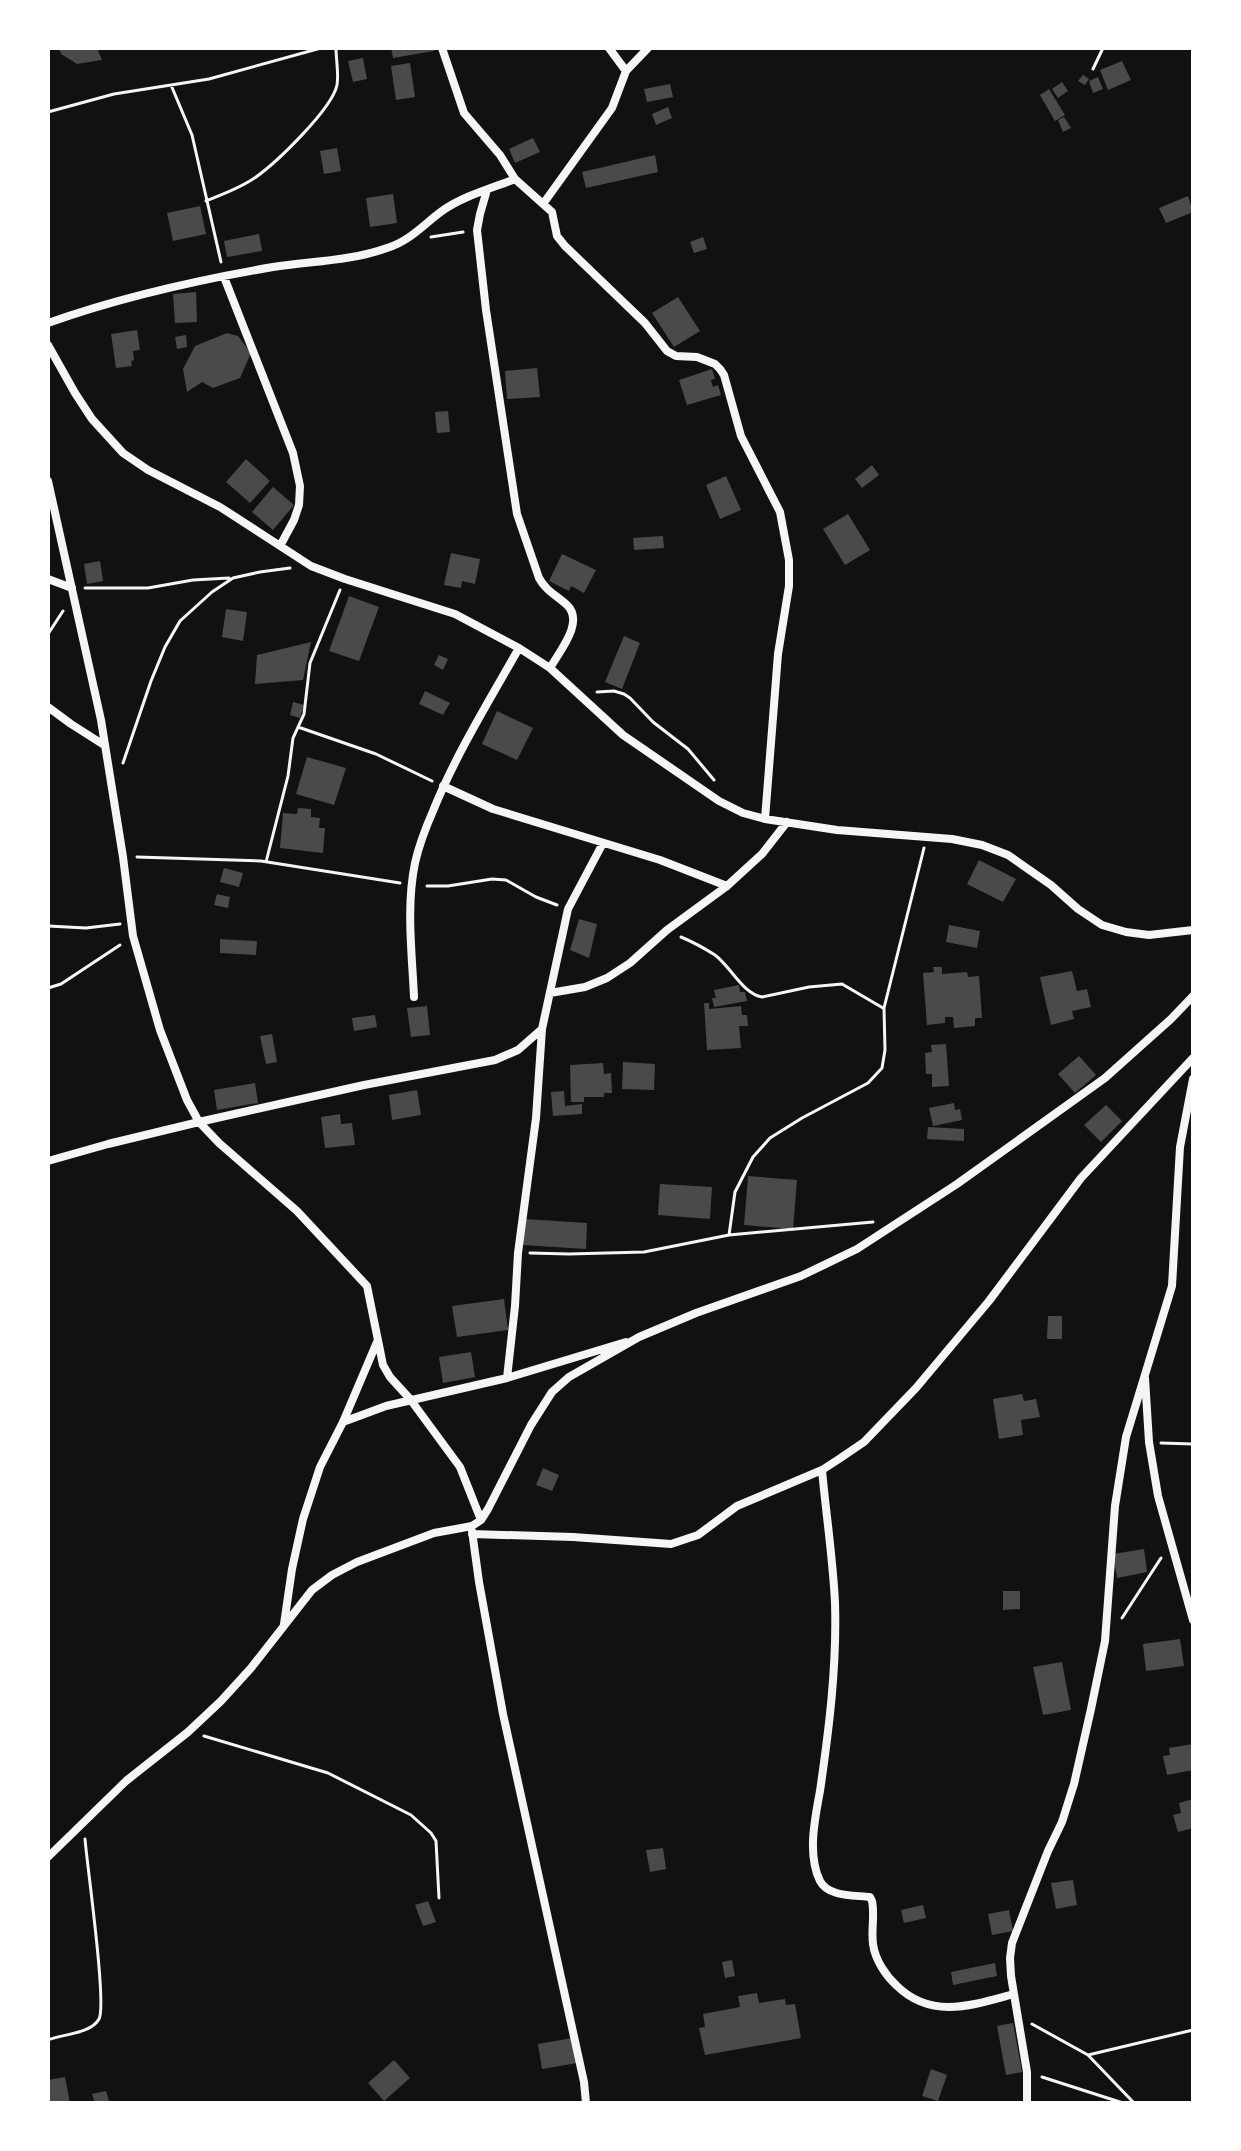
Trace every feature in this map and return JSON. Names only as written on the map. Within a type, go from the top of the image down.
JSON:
[{"type":"street","points":[[442,48],[464,113],[500,155],[515,179],[553,215],[557,236],[565,246],[645,323],[667,351],[676,356],[697,357],[715,364],[724,375],[741,436],[780,512],[789,560],[765,819]]},
{"type":"street","points":[[609,48],[626,71]]},
{"type":"street","points":[[543,204],[612,108],[626,71],[648,48]]},
{"type":"street","points":[[48,323],[121,299],[273,267],[358,256],[404,242],[443,210],[515,179]]},
{"type":"street","points":[[487,190],[477,230],[517,514],[539,578],[544,587],[567,605],[573,617],[571,630],[550,668]]},
{"type":"street","points":[[224,277],[293,453],[300,486],[299,505],[280,546]]},
{"type":"street","points":[[48,345],[92,419],[123,453],[148,470],[220,507],[311,566],[455,614],[519,648],[550,668],[623,735],[719,801],[743,813],[765,819],[982,845],[1008,855],[1102,925],[1149,935],[1193,930]]},
{"type":"street","points":[[48,481],[104,745],[133,936],[160,1030],[187,1100],[199,1122],[219,1143],[297,1211],[362,1280],[369,1292],[383,1365],[460,1467],[481,1520]]},
{"type":"street","points":[[48,579],[73,591]]},
{"type":"street","points":[[414,997],[411,938],[415,862],[452,767],[519,648]]},
{"type":"street","points":[[48,707],[104,745]]},
{"type":"street","points":[[443,786],[493,809],[660,860],[727,886]]},
{"type":"street","points":[[550,993],[585,987],[607,978],[630,963],[667,930],[727,886],[762,854],[787,822]]},
{"type":"street","points":[[507,1378],[518,1253],[536,1118],[542,1029],[568,909],[603,843]]},
{"type":"street","points":[[343,1422],[410,1399],[507,1378],[639,1337],[801,1276],[857,1249],[957,1184],[1105,1078],[1193,996]]},
{"type":"street","points":[[48,1161],[199,1122],[495,1060],[518,1050],[542,1029]]},
{"type":"street","points":[[48,1857],[126,1781],[188,1732],[231,1690],[312,1590],[357,1562],[434,1533],[472,1530],[671,1544],[698,1535],[737,1506],[822,1470],[864,1442],[916,1388],[989,1301],[1081,1178],[1193,1058]]},
{"type":"street","points":[[1027,2103],[1027,2072],[1010,1958],[1012,1943],[1062,1822],[1091,1709],[1105,1641],[1115,1506],[1126,1437],[1172,1286],[1180,1147],[1193,1079]]},
{"type":"street","points":[[472,1530],[488,1509],[531,1425],[552,1392],[569,1377],[639,1337]]},
{"type":"street","points":[[284,1625],[303,1519],[320,1467],[343,1422],[377,1341]]},
{"type":"street","points":[[1145,1372],[1149,1442],[1158,1496],[1193,1620]]},
{"type":"street","points":[[822,1470],[835,1604],[835,1661],[814,1841],[819,1879],[822,1886],[838,1894],[870,1897],[873,1945],[878,1960],[887,1977],[907,1996],[934,2007],[956,2007],[1014,1994]]},
{"type":"street","points":[[472,1530],[503,1714],[584,2082],[586,2103]]},
{"type":"path","points":[[48,112],[114,94],[209,79],[321,48]]},
{"type":"path","points":[[206,201],[255,178],[311,124],[335,92],[338,83],[336,48]]},
{"type":"path","points":[[1093,69],[1103,48]]},
{"type":"path","points":[[171,85],[192,135],[224,277]]},
{"type":"path","points":[[404,242],[477,230]]},
{"type":"path","points":[[48,634],[73,591],[148,588],[311,566]]},
{"type":"path","points":[[123,764],[151,681],[180,621],[233,578]]},
{"type":"path","points":[[266,862],[288,776],[293,738],[304,714],[310,663],[345,579]]},
{"type":"path","points":[[582,698],[604,691],[624,694],[688,749],[718,784]]},
{"type":"path","points":[[298,727],[376,754],[443,786]]},
{"type":"path","points":[[729,1235],[735,1192],[753,1157],[770,1138],[868,1083],[882,1068],[884,1008],[926,837]]},
{"type":"path","points":[[123,857],[266,862],[412,885],[448,886],[492,879],[506,880],[536,897],[568,909]]},
{"type":"path","points":[[48,926],[86,928],[132,923]]},
{"type":"path","points":[[667,930],[717,957],[755,996],[842,984],[884,1008]]},
{"type":"path","points":[[48,988],[61,984],[133,936]]},
{"type":"path","points":[[518,1253],[644,1252],[729,1235],[874,1222]]},
{"type":"path","points":[[1149,1442],[1193,1444]]},
{"type":"path","points":[[1122,1618],[1170,1543]]},
{"type":"path","points":[[188,1732],[328,1773],[411,1815],[436,1841],[439,1898]]},
{"type":"path","points":[[48,2040],[82,2031],[95,2024],[100,2018],[102,2006],[83,1823]]},
{"type":"path","points":[[1018,2016],[1088,2055],[1134,2103]]},
{"type":"path","points":[[1088,2055],[1193,2030]]},
{"type":"path","points":[[1027,2072],[1123,2103]]},
{"type":"building","points":[[59,48],[97,48],[102,60],[77,64],[61,54]]},
{"type":"building","points":[[391,48],[434,48],[434,51],[393,58]]},
{"type":"building","points":[[363,58],[367,79],[353,82],[348,61]]},
{"type":"building","points":[[1122,61],[1131,80],[1108,90],[1100,70]]},
{"type":"building","points":[[410,63],[415,97],[396,100],[391,66]]},
{"type":"building","points":[[1083,75],[1089,79],[1085,85],[1078,81]]},
{"type":"building","points":[[1098,77],[1103,89],[1093,93],[1089,81]]},
{"type":"building","points":[[1062,82],[1068,91],[1058,98],[1052,89]]},
{"type":"building","points":[[670,84],[673,97],[647,102],[644,89]]},
{"type":"building","points":[[1049,89],[1065,115],[1055,121],[1040,95]]},
{"type":"building","points":[[668,107],[672,118],[656,125],[652,114]]},
{"type":"building","points":[[1064,117],[1071,128],[1063,132],[1058,120]]},
{"type":"building","points":[[533,138],[540,152],[515,163],[509,149]]},
{"type":"building","points":[[337,148],[341,171],[324,174],[320,151]]},
{"type":"building","points":[[655,155],[658,172],[586,188],[582,172]]},
{"type":"building","points":[[393,194],[397,223],[370,227],[366,198]]},
{"type":"building","points":[[1188,196],[1193,212],[1166,223],[1159,208]]},
{"type":"building","points":[[200,206],[206,234],[173,241],[167,213]]},
{"type":"building","points":[[259,234],[262,251],[227,257],[224,241]]},
{"type":"building","points":[[703,237],[707,249],[694,253],[690,242]]},
{"type":"building","points":[[196,292],[197,322],[175,323],[173,294]]},
{"type":"building","points":[[678,297],[700,331],[674,347],[652,313]]},
{"type":"building","points":[[137,330],[140,350],[133,351],[132,366],[116,368],[111,334]]},
{"type":"building","points":[[227,333],[238,336],[251,353],[240,378],[213,388],[202,382],[187,392],[183,369],[195,346]]},
{"type":"building","points":[[186,335],[187,347],[177,349],[175,337]]},
{"type":"building","points":[[537,368],[540,397],[507,399],[505,371]]},
{"type":"building","points":[[712,369],[715,379],[711,380],[713,387],[718,385],[721,395],[687,405],[679,380]]},
{"type":"building","points":[[448,411],[450,432],[437,433],[435,412]]},
{"type":"building","points":[[246,459],[270,481],[250,503],[226,482]]},
{"type":"building","points":[[872,465],[879,475],[862,488],[855,479]]},
{"type":"building","points":[[726,476],[741,510],[720,519],[706,485]]},
{"type":"building","points":[[273,487],[294,505],[273,530],[252,512]]},
{"type":"building","points":[[848,514],[870,550],[845,565],[823,529]]},
{"type":"building","points":[[663,536],[664,548],[634,550],[633,538]]},
{"type":"building","points":[[451,553],[480,559],[475,584],[462,581],[461,588],[444,585]]},
{"type":"building","points":[[562,554],[596,570],[584,593],[571,586],[569,591],[549,581]]},
{"type":"building","points":[[100,561],[103,581],[87,584],[84,564]]},
{"type":"building","points":[[349,596],[379,607],[359,661],[329,651]]},
{"type":"building","points":[[226,609],[247,612],[243,641],[222,637]]},
{"type":"building","points":[[624,636],[640,643],[622,689],[605,682]]},
{"type":"building","points":[[311,642],[303,680],[255,684],[257,655]]},
{"type":"building","points":[[439,655],[448,659],[443,670],[434,665]]},
{"type":"building","points":[[425,691],[450,703],[443,715],[419,704]]},
{"type":"building","points":[[293,702],[304,705],[300,718],[290,715]]},
{"type":"building","points":[[497,711],[533,728],[517,760],[482,744]]},
{"type":"building","points":[[307,757],[346,768],[334,805],[296,794]]},
{"type":"building","points":[[298,808],[311,809],[311,817],[320,818],[319,828],[325,828],[323,853],[280,848],[283,813],[297,814]]},
{"type":"building","points":[[979,860],[1016,879],[1003,902],[967,884]]},
{"type":"building","points":[[224,868],[243,873],[239,887],[220,882]]},
{"type":"building","points":[[217,894],[230,897],[228,908],[214,905]]},
{"type":"building","points":[[579,919],[597,924],[589,958],[570,950]]},
{"type":"building","points":[[949,925],[980,931],[977,948],[946,942]]},
{"type":"building","points":[[220,939],[257,941],[256,955],[220,953]]},
{"type":"building","points":[[933,967],[942,967],[942,974],[967,972],[968,977],[979,976],[982,1018],[975,1018],[975,1026],[954,1028],[953,1017],[945,1017],[945,1023],[927,1025],[923,973],[934,972]]},
{"type":"building","points":[[1072,971],[1077,991],[1087,989],[1091,1007],[1072,1011],[1074,1019],[1051,1025],[1040,977]]},
{"type":"building","points":[[739,985],[747,1001],[714,1007],[714,990]]},
{"type":"building","points":[[704,1003],[709,1003],[709,1009],[741,1006],[742,1015],[747,1015],[748,1026],[739,1026],[741,1048],[707,1050]]},
{"type":"building","points":[[427,1006],[430,1035],[411,1037],[407,1008]]},
{"type":"building","points":[[375,1015],[377,1027],[354,1031],[352,1018]]},
{"type":"building","points":[[272,1034],[277,1062],[266,1064],[260,1036]]},
{"type":"building","points":[[946,1044],[949,1086],[932,1087],[932,1074],[926,1074],[925,1053],[932,1052],[931,1045]]},
{"type":"building","points":[[1079,1056],[1096,1075],[1075,1093],[1058,1074]]},
{"type":"building","points":[[623,1062],[655,1064],[654,1090],[622,1089]]},
{"type":"building","points":[[603,1063],[604,1074],[611,1073],[612,1093],[604,1093],[604,1097],[584,1097],[584,1102],[571,1102],[570,1065]]},
{"type":"building","points":[[255,1083],[258,1103],[217,1110],[214,1090]]},
{"type":"building","points":[[417,1090],[421,1115],[392,1120],[389,1095]]},
{"type":"building","points":[[564,1091],[565,1106],[582,1104],[582,1114],[553,1116],[551,1092]]},
{"type":"building","points":[[954,1103],[955,1110],[960,1109],[962,1120],[933,1126],[929,1108]]},
{"type":"building","points":[[1106,1105],[1122,1121],[1101,1142],[1084,1125]]},
{"type":"building","points":[[340,1114],[341,1124],[352,1123],[355,1145],[325,1148],[321,1117]]},
{"type":"building","points":[[928,1127],[964,1129],[964,1141],[927,1139]]},
{"type":"building","points":[[748,1176],[797,1180],[793,1229],[744,1225]]},
{"type":"building","points":[[660,1184],[712,1187],[710,1219],[658,1215]]},
{"type":"building","points":[[524,1219],[587,1223],[586,1249],[522,1245]]},
{"type":"building","points":[[504,1299],[508,1330],[457,1337],[452,1306]]},
{"type":"building","points":[[1048,1316],[1062,1316],[1062,1339],[1047,1339]]},
{"type":"building","points":[[471,1352],[475,1377],[443,1383],[439,1357]]},
{"type":"building","points":[[1022,1394],[1024,1401],[1036,1399],[1040,1417],[1021,1420],[1023,1435],[999,1439],[993,1399]]},
{"type":"building","points":[[543,1468],[559,1475],[552,1491],[536,1485]]},
{"type":"building","points":[[1144,1549],[1147,1572],[1117,1578],[1113,1554]]},
{"type":"building","points":[[1003,1591],[1020,1591],[1020,1609],[1003,1610]]},
{"type":"building","points":[[1180,1639],[1184,1666],[1146,1671],[1143,1644]]},
{"type":"building","points":[[1062,1662],[1071,1710],[1043,1715],[1033,1667]]},
{"type":"building","points":[[1193,1744],[1193,1770],[1167,1775],[1163,1756],[1170,1755],[1169,1748]]},
{"type":"building","points":[[1193,1799],[1193,1828],[1178,1832],[1173,1815],[1181,1813],[1179,1803]]},
{"type":"building","points":[[663,1848],[666,1869],[650,1872],[646,1850]]},
{"type":"building","points":[[1073,1880],[1077,1905],[1056,1909],[1051,1883]]},
{"type":"building","points":[[428,1901],[436,1922],[423,1926],[415,1905]]},
{"type":"building","points":[[923,1905],[926,1918],[904,1923],[901,1910]]},
{"type":"building","points":[[1009,1910],[1013,1931],[992,1935],[988,1914]]},
{"type":"building","points":[[732,1960],[735,1976],[725,1978],[722,1962]]},
{"type":"building","points":[[995,1963],[997,1976],[953,1985],[951,1972]]},
{"type":"building","points":[[757,1993],[759,2003],[785,1999],[786,2005],[795,2004],[801,2038],[705,2055],[699,2028],[705,2027],[703,2014],[740,2007],[738,1996]]},
{"type":"building","points":[[1013,2023],[1022,2072],[1006,2075],[997,2026]]},
{"type":"building","points":[[572,2038],[577,2063],[542,2069],[538,2044]]},
{"type":"building","points":[[394,2060],[410,2078],[384,2101],[368,2083]]},
{"type":"building","points":[[931,2069],[947,2075],[938,2101],[922,2096]]},
{"type":"building","points":[[65,2077],[70,2103],[48,2103],[48,2080]]},
{"type":"building","points":[[106,2091],[109,2101],[95,2103],[92,2094]]}]
